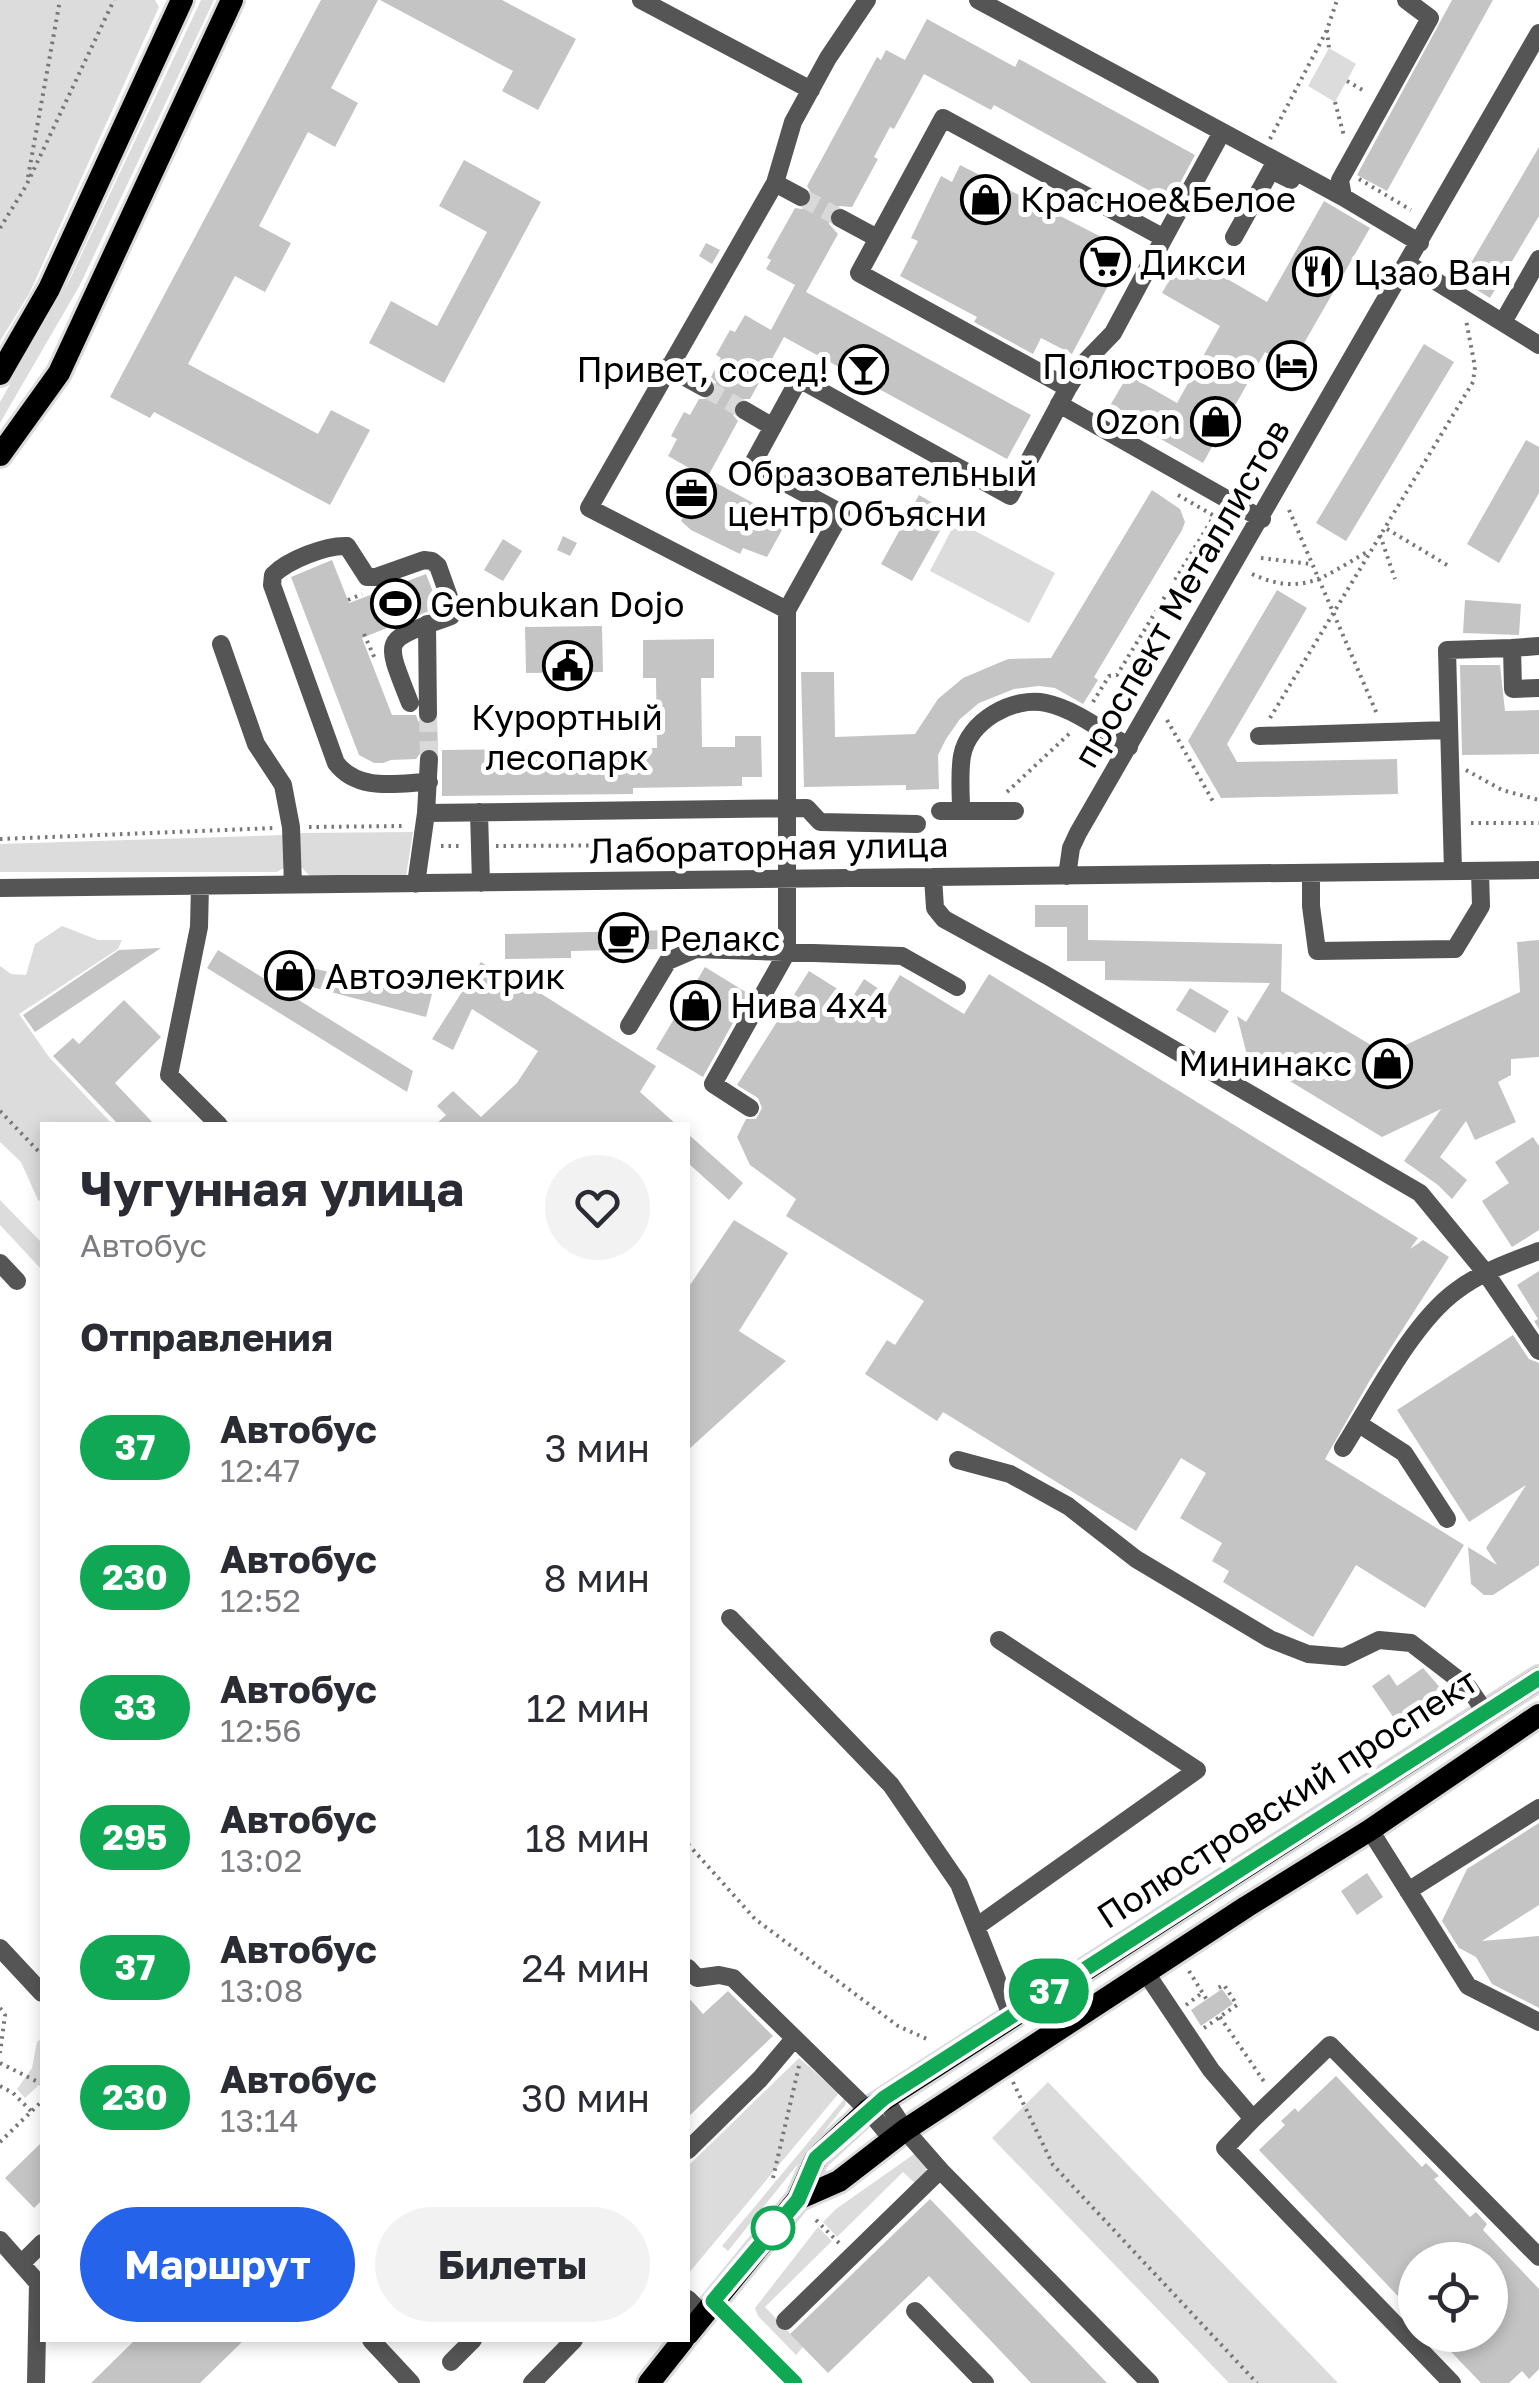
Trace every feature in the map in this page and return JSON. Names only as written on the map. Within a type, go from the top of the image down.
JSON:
[{"type":"main road","points":[[0,374],[49,288],[182,0]]},
{"type":"main road","points":[[0,455],[59,373],[232,0]]},
{"type":"main road","name":"Полюстровский проспект","points":[[690,2330],[701,2305],[798,2200],[816,2158],[876,2104],[1539,1678]]},
{"type":"main road","name":"Полюстровский проспект","points":[[798,2200],[839,2181],[899,2135],[1539,1716]]},
{"type":"main road","points":[[1227,1880],[1246,1907]]},
{"type":"main road","points":[[649,2383],[681,2342]]},
{"type":"street","points":[[641,0],[811,90]]},
{"type":"street","points":[[787,610],[589,508],[776,182],[793,122],[867,0]]},
{"type":"street","points":[[978,0],[1343,197],[1420,243]]},
{"type":"street","points":[[1343,197],[1340,180],[1430,18],[1406,0]]},
{"type":"street","name":"проспект Металлистов","points":[[1067,876],[1071,848],[1539,33]]},
{"type":"street","points":[[1164,238],[943,118],[859,272],[1262,519]]},
{"type":"street","points":[[750,1108],[713,1084],[787,952],[787,610],[841,513],[752,465],[799,379],[1010,496],[1084,364],[1113,333],[1222,132]]},
{"type":"street","points":[[1234,236],[1271,170],[1328,196],[1343,197]]},
{"type":"street","points":[[776,182],[801,196]]},
{"type":"street","points":[[840,218],[877,238]]},
{"type":"street","points":[[1503,322],[1539,259]]},
{"type":"street","points":[[1408,264],[1539,345]]},
{"type":"street","points":[[667,367],[705,388]]},
{"type":"street","points":[[744,410],[774,426]]},
{"type":"street","points":[[427,624],[415,706],[391,654],[392,643],[400,635],[454,611],[438,566],[432,560],[376,577],[367,576],[348,546],[337,546],[280,567],[273,574],[272,585],[336,763],[344,774],[356,781],[429,782]]},
{"type":"street","points":[[221,644],[256,744],[283,785],[291,827],[292,885]]},
{"type":"street","points":[[1453,871],[1447,650],[1539,646]]},
{"type":"street","points":[[1512,648],[1513,688],[1539,688]]},
{"type":"street","points":[[961,810],[962,752],[972,732],[987,718],[1025,702],[1046,702],[1129,747]]},
{"type":"street","points":[[1259,736],[1448,730]]},
{"type":"street","points":[[416,884],[429,759]]},
{"type":"street","points":[[425,820],[479,812],[807,808],[820,822],[918,824]]},
{"type":"street","points":[[940,811],[1015,810]]},
{"type":"street","points":[[479,812],[480,883]]},
{"type":"street","name":"Лабораторная улица","points":[[0,888],[480,883],[786,870],[933,878],[1539,870]]},
{"type":"street","points":[[1311,873],[1317,951],[1455,949],[1481,906],[1480,870]]},
{"type":"street","points":[[933,878],[935,908],[944,919],[1420,1193],[1485,1272],[1539,1351]]},
{"type":"street","points":[[200,886],[200,927],[168,1076],[216,1122]]},
{"type":"street","points":[[630,1026],[668,961],[696,949],[902,956],[956,987]]},
{"type":"street","points":[[1343,1448],[1423,1323],[1453,1293],[1485,1272],[1539,1251]]},
{"type":"street","points":[[0,1263],[17,1281]]},
{"type":"street","points":[[1359,1424],[1404,1453],[1447,1519]]},
{"type":"street","points":[[958,1460],[1010,1474],[1054,1498],[1136,1560],[1270,1638],[1308,1654],[1344,1656],[1378,1640],[1411,1643],[1460,1680],[1486,1713]]},
{"type":"street","points":[[730,1618],[891,1784],[959,1884],[1012,2015]]},
{"type":"street","points":[[976,1927],[1197,1770],[999,1640]]},
{"type":"street","points":[[1408,1891],[1539,1808]]},
{"type":"street","points":[[1370,1830],[1468,1986],[1539,2022]]},
{"type":"street","points":[[0,1948],[40,1990]]},
{"type":"street","points":[[690,1970],[698,1978],[733,1978],[798,2044],[876,2104],[899,2135],[940,2170],[1150,2383]]},
{"type":"street","points":[[1146,1973],[1211,2070],[1253,2120]]},
{"type":"street","points":[[690,2148],[798,2044]]},
{"type":"street","points":[[1452,2383],[1226,2148],[1330,2046],[1539,2257]]},
{"type":"street","points":[[785,2322],[940,2170]]},
{"type":"street","points":[[0,2240],[38,2283],[36,2383]]},
{"type":"street","points":[[22,2263],[40,2245]]},
{"type":"street","points":[[701,2305],[796,2383]]},
{"type":"street","points":[[915,2312],[982,2382]]},
{"type":"street","points":[[373,2342],[411,2383]]},
{"type":"street","points":[[452,2362],[471,2342]]},
{"type":"street","points":[[532,2383],[572,2342]]},
{"type":"path","points":[[26,186],[60,0]]},
{"type":"path","points":[[0,228],[26,186],[114,0]]},
{"type":"path","points":[[1270,139],[1326,30],[1337,0]]},
{"type":"path","points":[[1326,30],[1328,48]]},
{"type":"path","points":[[1346,81],[1384,101]]},
{"type":"path","points":[[1335,102],[1341,129],[1356,151]]},
{"type":"path","points":[[1346,170],[1411,210]]},
{"type":"path","points":[[1259,736],[1476,374],[1461,296]]},
{"type":"path","points":[[1177,494],[1230,525]]},
{"type":"path","points":[[1289,510],[1385,732]]},
{"type":"path","points":[[985,810],[1082,720],[1109,676],[1117,675],[1214,516]]},
{"type":"path","points":[[1385,528],[1447,565]]},
{"type":"path","points":[[1380,536],[1395,578]]},
{"type":"path","points":[[1252,574],[1292,586],[1319,580],[1372,550]]},
{"type":"path","points":[[1261,558],[1312,564]]},
{"type":"path","points":[[364,634],[372,655]]},
{"type":"path","points":[[1167,720],[1215,805]]},
{"type":"path","points":[[1449,760],[1502,790],[1539,800]]},
{"type":"path","points":[[0,839],[425,820],[440,846],[692,845],[786,870]]},
{"type":"path","points":[[1452,823],[1539,823]]},
{"type":"path","points":[[0,1111],[40,1154]]},
{"type":"path","points":[[690,1846],[755,1919],[898,2026],[927,2039]]},
{"type":"path","points":[[1189,1971],[1207,2000]]},
{"type":"path","points":[[1200,2031],[1237,2005],[1224,1985],[1218,1988]]},
{"type":"path","points":[[0,2008],[5,2015],[0,2053]]},
{"type":"path","points":[[1220,2017],[1275,2098]]},
{"type":"path","points":[[773,2178],[798,2044]]},
{"type":"path","points":[[0,2063],[40,2083]]},
{"type":"path","points":[[1005,2066],[1054,2164],[1257,2383]]},
{"type":"path","points":[[0,2086],[14,2092],[32,2112]]},
{"type":"path","points":[[0,2142],[40,2103]]},
{"type":"path","points":[[816,2220],[835,2239]]},
{"type":"shaded area","points":[[0,0],[155,0],[159,7],[29,294],[0,341]]},
{"type":"shaded area","points":[[201,0],[214,0],[80,285],[0,423],[0,402],[70,279]]},
{"type":"shaded area","points":[[1329,48],[1356,64],[1335,102],[1308,86]]},
{"type":"shaded area","points":[[956,521],[1055,573],[1029,623],[930,571]]},
{"type":"shaded area","points":[[413,832],[406,876],[310,876],[300,866],[299,833]]},
{"type":"shaded area","points":[[284,835],[287,866],[277,872],[0,872],[0,844]]},
{"type":"shaded area","points":[[62,926],[98,940],[122,940],[118,949],[19,1014],[49,1057],[110,1122],[40,1122],[40,1201],[21,1162],[0,1142],[0,966],[11,974],[26,975],[35,944]]},
{"type":"shaded area","points":[[0,1200],[40,1241],[40,1268],[0,1225]]},
{"type":"shaded area","points":[[40,2040],[40,2084],[25,2098],[17,2089],[32,2068]]},
{"type":"shaded area","points":[[799,2058],[839,2093],[690,2272],[690,2164]]},
{"type":"shaded area","points":[[1048,2082],[1338,2383],[1229,2383],[992,2138]]},
{"type":"shaded area","points":[[845,2098],[846,2104],[728,2251],[722,2246]]},
{"type":"shaded area","points":[[917,2152],[929,2165],[918,2186],[903,2172],[837,2237],[823,2222],[836,2209]]},
{"type":"shaded area","points":[[818,2227],[832,2241],[765,2307],[803,2347],[796,2355],[755,2308]]},
{"type":"building","points":[[321,0],[378,0],[331,88],[358,103],[335,147],[308,132],[259,226],[291,243],[265,292],[235,276],[188,364],[318,434],[331,410],[370,430],[330,505],[154,412],[150,418],[110,397]]},
{"type":"building","points":[[380,0],[502,0],[576,39],[538,110],[502,91],[513,71]]},
{"type":"building","points":[[1452,0],[1493,0],[1387,191],[1357,175]]},
{"type":"building","points":[[927,19],[1015,67],[1019,59],[1195,155],[1170,202],[994,105],[991,110],[924,74],[894,129],[890,127],[852,207],[839,206],[829,213],[829,224],[838,234],[806,292],[1031,415],[1007,459],[784,337],[750,399],[739,399],[733,405],[738,421],[707,478],[787,521],[767,557],[743,548],[740,554],[691,530],[681,521],[684,516],[670,508],[691,469],[668,456],[677,439],[671,436],[684,412],[690,415],[699,399],[711,399],[716,393],[716,382],[711,377],[721,358],[716,355],[730,330],[735,332],[745,315],[771,330],[795,285],[766,269],[771,260],[767,258],[795,208],[811,204],[813,196],[807,186],[877,57],[881,60],[886,50],[905,60]]},
{"type":"building","points":[[1539,147],[1539,216],[1490,298],[1461,280]]},
{"type":"building","points":[[464,160],[541,202],[444,383],[369,343],[391,301],[437,326],[487,232],[439,206]]},
{"type":"building","points":[[960,165],[1127,250],[1072,354],[1041,338],[1033,354],[974,322],[977,317],[900,276],[918,241],[911,238],[941,176],[952,182]]},
{"type":"building","points":[[1324,201],[1370,228],[1291,366],[1265,352],[1203,463],[1108,409],[1128,375],[1177,403],[1220,326],[1162,293],[1184,254],[1267,302]]},
{"type":"building","points":[[706,243],[720,250],[712,264],[699,256]]},
{"type":"building","points":[[1424,344],[1454,362],[1346,541],[1316,523]]},
{"type":"building","points":[[1526,440],[1539,447],[1539,493],[1499,563],[1467,544]]},
{"type":"building","points":[[1152,490],[1180,509],[1185,522],[1094,677],[1098,680],[1083,704],[1055,688],[1039,686],[1014,689],[979,703],[960,719],[938,755],[939,789],[906,790],[906,785],[804,787],[801,672],[834,672],[835,737],[915,734],[938,699],[963,678],[1008,659],[1051,658]]},
{"type":"building","points":[[919,495],[950,513],[912,581],[881,564]]},
{"type":"building","points":[[563,536],[577,543],[570,556],[557,550]]},
{"type":"building","points":[[503,539],[522,551],[503,581],[484,570]]},
{"type":"building","points":[[332,560],[349,603],[426,574],[439,607],[362,638],[392,715],[416,715],[427,726],[437,722],[438,750],[424,748],[416,759],[383,763],[359,755],[291,577]]},
{"type":"building","points":[[1277,590],[1307,608],[1227,744],[1237,762],[1397,759],[1398,794],[1221,798],[1188,741]]},
{"type":"building","points":[[1465,600],[1521,604],[1519,635],[1463,633]]},
{"type":"building","points":[[602,626],[603,672],[526,673],[525,627]]},
{"type":"building","points":[[714,639],[714,678],[701,678],[702,747],[735,747],[735,736],[761,736],[762,777],[742,777],[742,786],[633,788],[633,794],[442,796],[442,750],[657,748],[656,678],[643,678],[643,640]]},
{"type":"building","points":[[1460,665],[1500,665],[1505,711],[1539,710],[1539,754],[1462,755]]},
{"type":"building","points":[[1035,905],[1088,905],[1088,940],[1282,944],[1281,991],[1386,1054],[1520,992],[1517,942],[1539,940],[1539,1057],[1511,1059],[1511,1075],[1498,1082],[1516,1122],[1475,1140],[1466,1121],[1440,1157],[1467,1180],[1452,1199],[1404,1161],[1441,1109],[1382,1137],[1247,1055],[1237,1016],[1246,1022],[1270,983],[1105,980],[1105,961],[1067,961],[1067,927],[1035,927]]},
{"type":"building","points":[[672,930],[672,946],[665,949],[571,951],[571,958],[505,959],[505,934]]},
{"type":"building","points":[[161,948],[35,1032],[23,1015],[119,950]]},
{"type":"building","points":[[218,950],[413,1071],[407,1092],[207,968]]},
{"type":"building","points":[[481,962],[506,978],[505,971],[656,1066],[640,1092],[674,1122],[438,1122],[446,1115],[437,1106],[453,1091],[481,1117],[517,1083],[538,1051],[472,1009],[453,1050],[432,1039]]},
{"type":"building","points":[[288,963],[432,994],[426,1017],[285,980]]},
{"type":"building","points":[[705,967],[749,994],[703,1077],[656,1049]]},
{"type":"building","points":[[809,971],[852,998],[864,979],[888,995],[900,975],[964,1014],[989,974],[1418,1238],[1410,1249],[1423,1240],[1449,1257],[1325,1459],[1464,1545],[1425,1608],[1356,1565],[1313,1637],[1223,1582],[1229,1571],[1212,1561],[1222,1543],[1180,1518],[1206,1473],[1181,1458],[1136,1531],[943,1412],[937,1421],[865,1374],[887,1340],[895,1345],[924,1301],[786,1216],[796,1199],[750,1165],[737,1137],[746,1119],[756,1119],[762,1108],[758,1098],[737,1085]]},
{"type":"building","points":[[1190,988],[1229,1011],[1215,1033],[1176,1010]]},
{"type":"building","points":[[124,1000],[161,1037],[115,1083],[152,1122],[116,1122],[53,1056],[73,1038],[79,1044]]},
{"type":"building","points":[[690,1136],[743,1183],[729,1200],[690,1165]]},
{"type":"building","points":[[1533,1137],[1539,1146],[1539,1230],[1512,1247],[1482,1201],[1509,1183],[1495,1162]]},
{"type":"building","points":[[734,1220],[788,1253],[739,1331],[786,1361],[690,1448],[690,1285]]},
{"type":"building","points":[[1539,1271],[1539,1329],[1534,1321],[1538,1319],[1517,1285]]},
{"type":"building","points":[[1513,1335],[1529,1359],[1539,1363],[1539,1565],[1493,1595],[1484,1595],[1471,1584],[1468,1547],[1497,1565],[1486,1548],[1526,1485],[1469,1522],[1397,1410]]},
{"type":"building","points":[[1423,1668],[1444,1692],[1398,1724],[1372,1686],[1389,1674],[1397,1686]]},
{"type":"building","points":[[1539,1823],[1539,1905],[1482,1941],[1539,1936],[1539,2008],[1492,1984],[1476,1957],[1459,1948],[1442,1921],[1467,1869]]},
{"type":"building","points":[[1367,1873],[1383,1897],[1357,1915],[1341,1891]]},
{"type":"building","points":[[1222,1989],[1233,2004],[1201,2026],[1191,2010]]},
{"type":"building","points":[[728,1991],[773,2036],[690,2115],[690,1999],[703,2014]]},
{"type":"building","points":[[1336,2076],[1422,2167],[1426,2163],[1439,2176],[1434,2179],[1470,2217],[1476,2212],[1487,2224],[1483,2230],[1494,2242],[1398,2242],[1398,2296],[1259,2150],[1285,2125],[1281,2121],[1295,2108],[1298,2112]]},
{"type":"building","points":[[40,2144],[40,2202],[34,2208],[5,2178]]},
{"type":"building","points":[[930,2199],[1107,2383],[1031,2383],[929,2276],[828,2373],[790,2334]]},
{"type":"building","points":[[1508,2256],[1539,2289],[1539,2369],[1529,2379],[1522,2371],[1509,2383],[1481,2383],[1451,2352],[1508,2352]]},
{"type":"building","points":[[133,2342],[242,2342],[200,2383],[91,2383]]},
{"type":"tunnel","points":[[801,197],[840,218]]},
{"type":"tunnel","points":[[705,388],[744,410]]},
{"type":"tunnel","points":[[428,714],[429,759]]},
{"type":"bus line","name":"37","points":[[795,2383],[713,2301],[798,2200],[816,2158],[884,2098],[1539,1678]]},
{"type":"place","name":"Красное&Белое","points":[[985,199]]},
{"type":"place","name":"Дикси","points":[[1105,262]]},
{"type":"place","name":"Цзао Ван","points":[[1318,272]]},
{"type":"place","name":"Полюстрово","points":[[1291,366]]},
{"type":"place","name":"Привет, сосед!","points":[[864,369]]},
{"type":"place","name":"Ozon","points":[[1216,421]]},
{"type":"place","name":"Образовательный центр Объясни","points":[[692,493]]},
{"type":"place","name":"Genbukan Dojo","points":[[395,604]]},
{"type":"place","name":"Курортный лесопарк","points":[[567,665]]},
{"type":"place","name":"Релакс","points":[[624,938]]},
{"type":"place","name":"Автоэлектрик","points":[[290,976]]},
{"type":"place","name":"Нива 4х4","points":[[695,1005]]},
{"type":"place","name":"Мининакс","points":[[1387,1063]]}]
